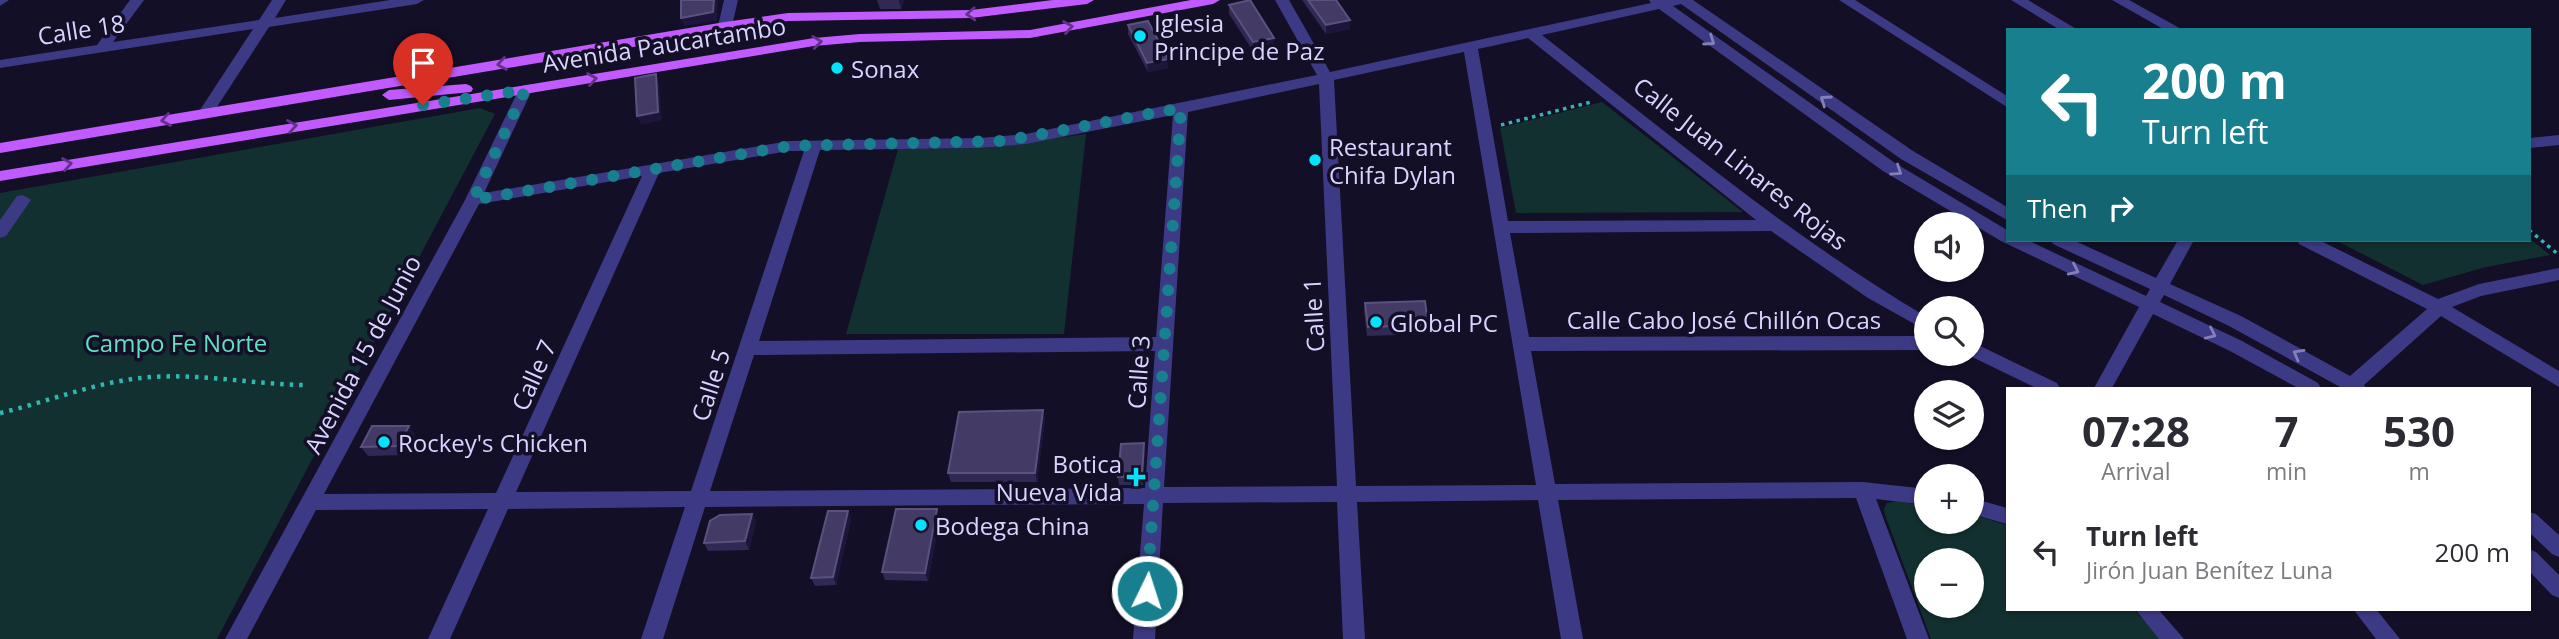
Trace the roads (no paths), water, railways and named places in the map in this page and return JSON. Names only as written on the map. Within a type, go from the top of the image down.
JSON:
[{"type":"main road","name":"Avenida Paucartambo","points":[[0,148],[725,26],[846,14],[971,14],[1087,0]]},
{"type":"main road","name":"Avenida Paucartambo","points":[[0,176],[308,123],[814,42],[860,38],[1030,34],[1213,0]]},
{"type":"main road","points":[[257,106],[289,108],[410,92],[487,88],[525,90]]},
{"type":"street","points":[[101,49],[137,0]]},
{"type":"street","points":[[206,113],[279,0]]},
{"type":"street","name":"Calle 18","points":[[0,64],[417,0]]},
{"type":"street","points":[[725,26],[731,0]]},
{"type":"street","name":"Calle 1","points":[[1282,0],[1326,77],[1354,639]]},
{"type":"street","points":[[473,200],[789,146],[1004,141],[1181,108],[1531,33],[1658,2],[1683,0],[1906,155],[2006,214]]},
{"type":"street","points":[[1846,0],[2006,102]]},
{"type":"street","points":[[2018,0],[2067,28]]},
{"type":"street","points":[[2119,0],[2172,28]]},
{"type":"street","points":[[1658,2],[1889,167],[2006,236]]},
{"type":"street","name":"Calle Juan Linares Rojas","points":[[1531,33],[1773,225],[1839,272],[1914,317]]},
{"type":"street","points":[[1470,46],[1572,639]]},
{"type":"street","name":"Avenida 15 de Junio","points":[[236,639],[473,200],[525,90]]},
{"type":"street","name":"Calle 3","points":[[1144,639],[1181,108]]},
{"type":"street","points":[[2531,143],[2559,140]]},
{"type":"street","name":"Calle 5","points":[[652,639],[814,145]]},
{"type":"street","name":"Calle 7","points":[[439,639],[653,169]]},
{"type":"street","points":[[0,232],[23,200]]},
{"type":"street","points":[[1500,227],[1773,225]]},
{"type":"street","points":[[2017,242],[2236,346],[2310,387]]},
{"type":"street","points":[[2063,242],[2235,321],[2354,387],[2447,301],[2468,293],[2559,274]]},
{"type":"street","points":[[2104,387],[2185,242]]},
{"type":"street","points":[[2309,242],[2439,307],[2559,380]]},
{"type":"street","name":"Calle Cabo José Chillón Ocas","points":[[1521,344],[1914,343]]},
{"type":"street","points":[[748,348],[1164,344]]},
{"type":"street","points":[[1984,355],[2049,387]]},
{"type":"street","points":[[310,502],[1863,490],[1914,496]]},
{"type":"street","points":[[1863,490],[1917,639]]},
{"type":"street","points":[[1984,509],[2006,516]]},
{"type":"street","points":[[2531,522],[2559,548]]},
{"type":"street","points":[[2531,560],[2559,589]]},
{"type":"street","points":[[2147,611],[2173,639]]},
{"type":"street","points":[[2365,611],[2389,639]]},
{"type":"place","name":"Iglesia Principe de Paz","points":[[1140,36]]},
{"type":"place","name":"Sonax","points":[[837,68]]},
{"type":"place","name":"Restaurant Chifa Dylan","points":[[1315,160]]},
{"type":"place","name":"Global PC","points":[[1376,322]]},
{"type":"place","name":"Rockey's Chicken","points":[[384,442]]},
{"type":"place","name":"Botica Nueva Vida","points":[[1136,477]]},
{"type":"place","name":"Bodega China","points":[[921,525]]},
{"type":"park label","name":"Campo Fe Norte","points":[[176,342]]}]
